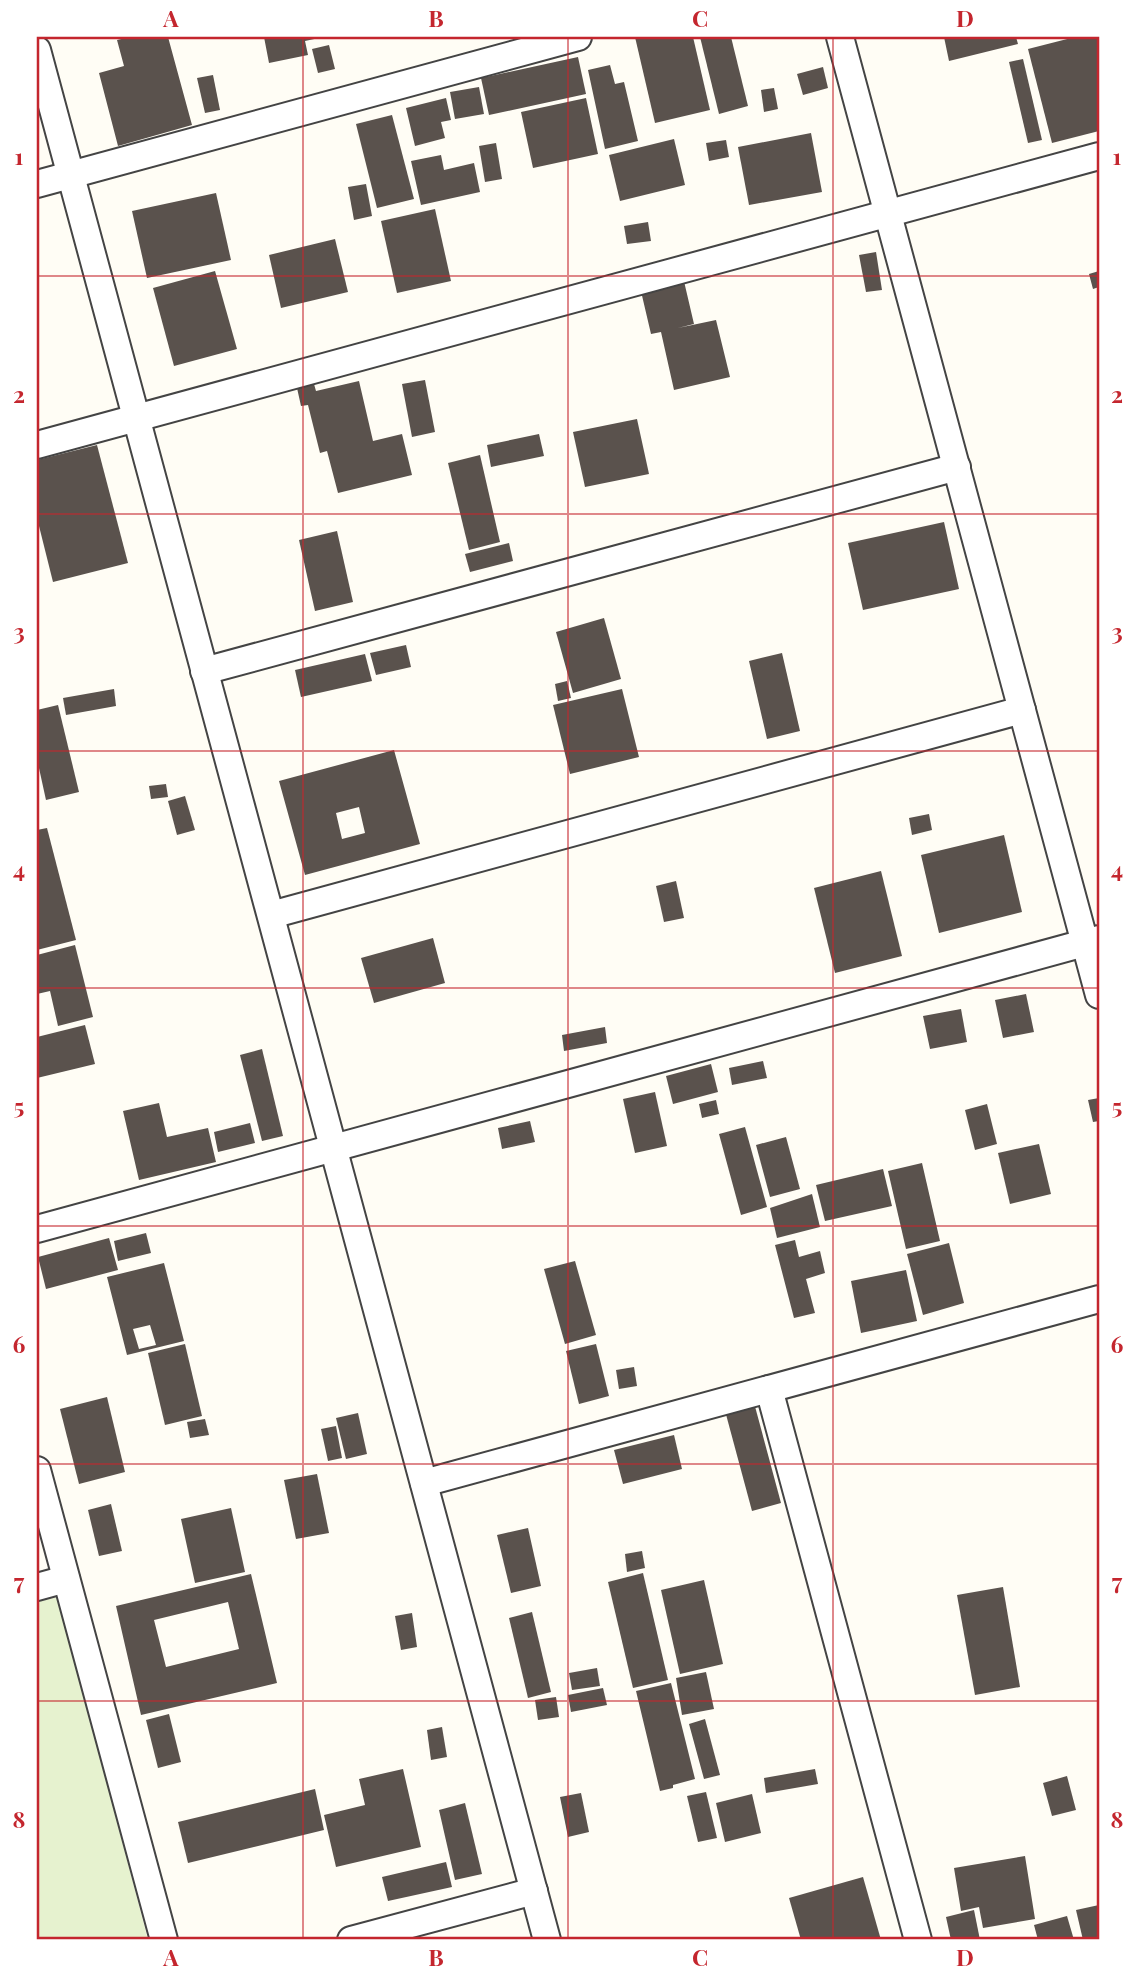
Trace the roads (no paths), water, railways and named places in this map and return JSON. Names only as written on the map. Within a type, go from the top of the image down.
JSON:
[{"type":"street","points":[[37,184],[578,37]]},
{"type":"street","points":[[840,37],[1022,710],[1092,941],[1099,995]]},
{"type":"street","points":[[37,50],[547,1940]]},
{"type":"street","points":[[37,445],[1099,156]]},
{"type":"street","points":[[204,671],[957,467]]},
{"type":"street","points":[[271,915],[1022,710]]},
{"type":"street","points":[[37,1229],[1092,941]]},
{"type":"street","points":[[424,1483],[1099,1299]]},
{"type":"street","points":[[769,1389],[918,1940]]},
{"type":"street","points":[[37,1470],[164,1940]]},
{"type":"street","points":[[37,1587],[66,1579]]},
{"type":"street","points":[[351,1940],[534,1891]]}]
